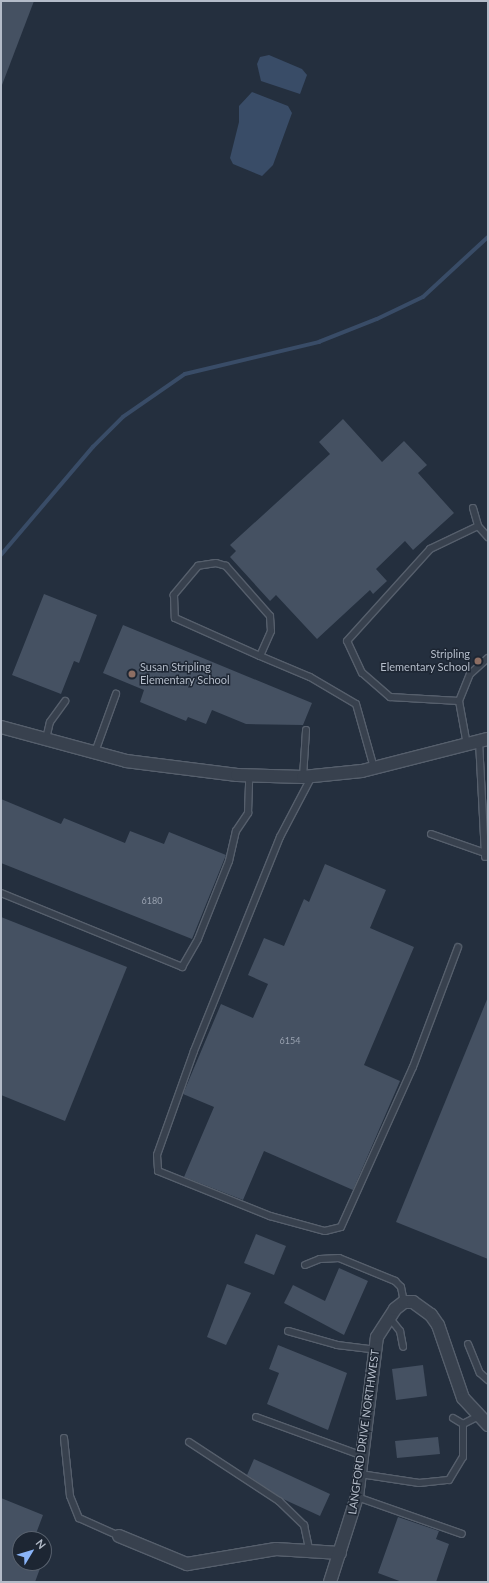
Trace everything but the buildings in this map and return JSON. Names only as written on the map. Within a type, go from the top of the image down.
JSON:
[{"type":"street","points":[[1,727],[126,761],[249,775],[307,777],[374,768],[468,747],[483,740]]},
{"type":"street","points":[[404,1302],[420,1305],[438,1325],[463,1398],[477,1416],[488,1425]]},
{"type":"street","name":"LANGFORD DRIVE NORTHWEST","points":[[330,1582],[357,1498],[375,1350],[389,1317],[404,1302]]},
{"type":"street","points":[[120,1536],[187,1564],[276,1549],[309,1549],[340,1553]]},
{"type":"lane","points":[[473,508],[478,526],[488,537]]},
{"type":"lane","points":[[458,701],[390,697],[362,673],[347,641],[430,549],[478,526]]},
{"type":"lane","points":[[260,656],[271,631],[270,616],[226,566],[216,563],[198,566],[174,595],[175,618],[260,656],[310,677],[356,704],[374,768]]},
{"type":"lane","points":[[468,747],[458,701],[470,674],[488,658]]},
{"type":"lane","points":[[95,752],[116,694]]},
{"type":"lane","points":[[46,739],[50,722],[65,701]]},
{"type":"lane","points":[[306,730],[307,777],[280,836],[194,1050],[157,1155],[158,1171],[270,1216],[325,1231],[341,1227],[413,1067],[458,947]]},
{"type":"lane","points":[[431,834],[485,855],[483,740]]},
{"type":"lane","points":[[1,893],[182,967],[198,939],[228,861],[236,831],[248,813],[249,775]]},
{"type":"lane","points":[[305,1265],[320,1259],[339,1258],[395,1281],[401,1287],[404,1302]]},
{"type":"lane","points":[[389,1317],[400,1331],[403,1347]]},
{"type":"lane","points":[[288,1331],[337,1345],[375,1350]]},
{"type":"lane","points":[[468,1344],[480,1373],[488,1380]]},
{"type":"lane","points":[[463,1424],[477,1416]]},
{"type":"lane","points":[[256,1417],[362,1456]]},
{"type":"lane","points":[[453,1418],[463,1424]]},
{"type":"lane","points":[[360,1474],[419,1483],[449,1480],[463,1457],[463,1424]]},
{"type":"lane","points":[[64,1438],[70,1496],[79,1518],[120,1536]]},
{"type":"lane","points":[[189,1442],[279,1501],[304,1525],[309,1549]]},
{"type":"lane","points":[[357,1498],[462,1534]]},
{"type":"water","points":[[269,55],[302,69],[307,75],[300,94],[261,81],[257,64],[260,57]]},
{"type":"water","points":[[252,92],[288,106],[292,113],[273,165],[262,176],[233,164],[230,158],[239,122],[239,106]]},
{"type":"waterway","points":[[1,555],[93,447],[123,417],[185,374],[319,342],[377,319],[423,297],[488,237]]},
{"type":"place","name":"Stripling Elementary School","points":[[478,661]]},
{"type":"place","name":"Susan Stripling Elementary School","points":[[132,674]]}]
